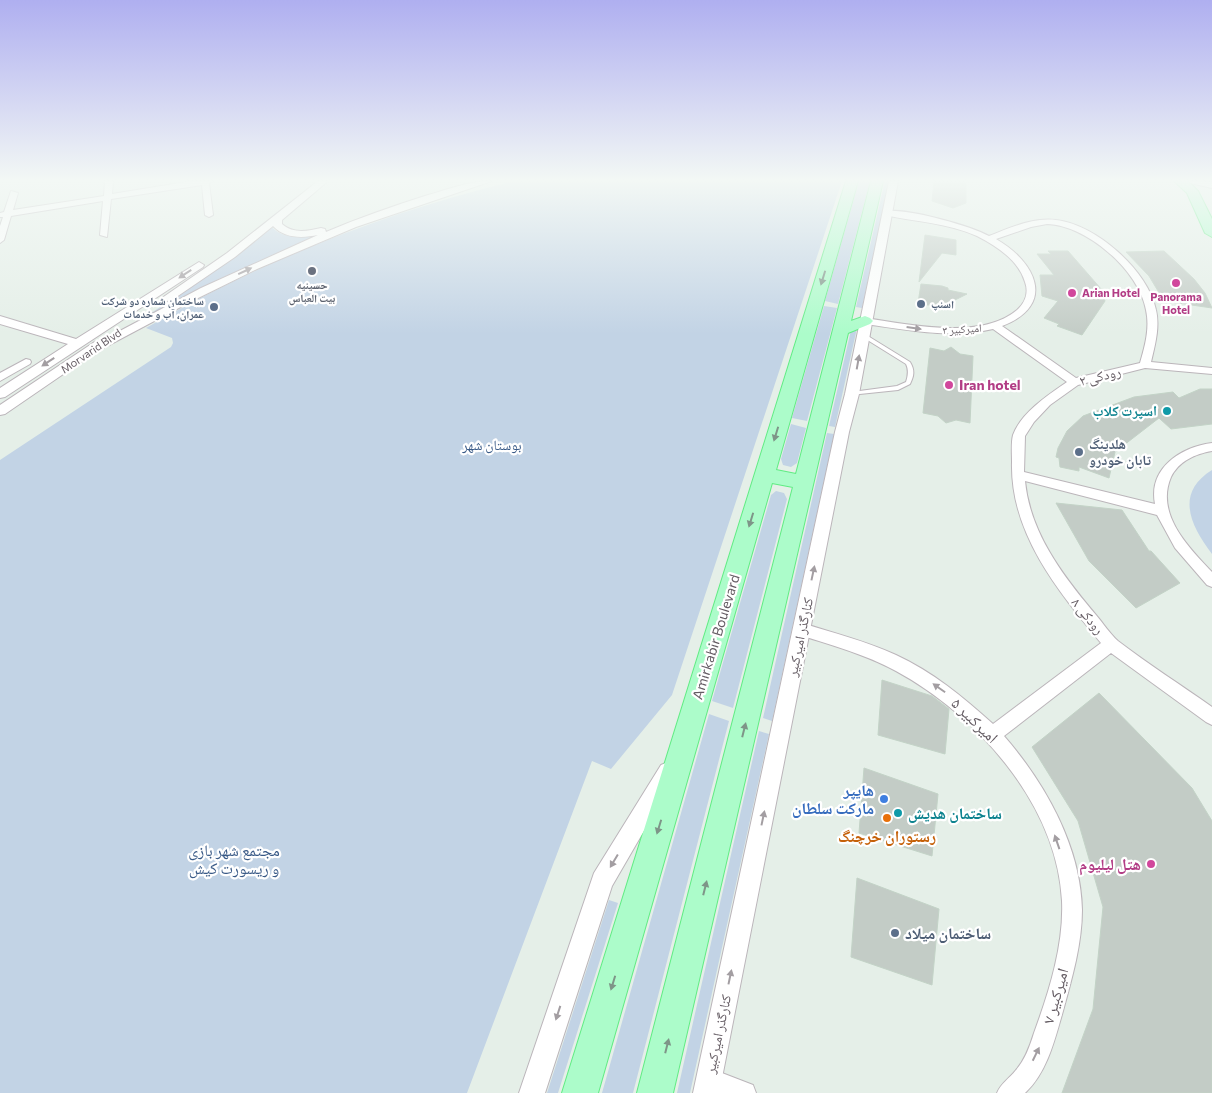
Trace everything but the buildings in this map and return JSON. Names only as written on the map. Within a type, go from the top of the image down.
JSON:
[{"type":"main road","name":"Amirkabir Boulevard","points":[[580,1093],[837,232]]},
{"type":"main road","points":[[655,1093],[865,232]]},
{"type":"main road","points":[[841,330],[864,328]]},
{"type":"main road","points":[[765,474],[804,483]]},
{"type":"street","name":"Morvarid Blvd","points":[[0,394],[213,255],[243,232]]},
{"type":"street","name":"Morvarid Blvd","points":[[0,411],[210,270],[261,232]]},
{"type":"street","points":[[291,232],[298,234],[311,232]]},
{"type":"street","points":[[93,350],[222,281],[334,232]]},
{"type":"street","name":"کنارگذر امیرکبیر","points":[[707,1086],[852,394],[884,232]]},
{"type":"street","points":[[971,232],[988,239],[1010,232]]},
{"type":"street","points":[[1083,232],[1113,252],[1125,263],[1150,304],[1153,332],[1145,365]]},
{"type":"street","name":"امیرکبیر ۳","points":[[864,328],[968,330],[994,325],[1013,317],[1025,306],[1031,294],[1030,281],[1020,264],[1012,256],[988,239]]},
{"type":"street","points":[[0,320],[77,344]]},
{"type":"street","points":[[994,325],[1074,382]]},
{"type":"street","points":[[0,378],[26,362]]},
{"type":"street","name":"رودکی ۲","points":[[1018,474],[1020,436],[1030,419],[1046,402],[1074,382],[1145,365],[1212,371]]},
{"type":"street","points":[[1212,447],[1187,453],[1173,463],[1163,478],[1159,500],[1171,531],[1191,558],[1212,581]]},
{"type":"street","points":[[1018,474],[1162,510]]},
{"type":"street","name":"رودکی ۸","points":[[1018,474],[1020,497],[1034,535],[1050,566],[1111,644],[1212,716]]},
{"type":"street","name":"امیرکبیر ۵","points":[[802,629],[875,653],[900,664],[948,694],[992,735],[1027,780],[1041,805],[1063,860],[1070,889]]},
{"type":"street","points":[[992,735],[1111,644]]},
{"type":"street","points":[[532,1093],[602,881],[684,744]]},
{"type":"street","name":"امیرکبیر ۷","points":[[1008,1093],[1025,1077],[1040,1046],[1051,1015],[1070,938],[1070,889]]},
{"type":"street","points":[[707,1086],[746,1093]]},
{"type":"lane","points":[[852,394],[898,388],[908,383],[912,373],[912,368],[908,363],[864,328]]},
{"type":"green space","points":[[266,232],[279,232],[287,236],[300,237],[318,236],[219,279],[139,321],[215,271]]},
{"type":"green space","points":[[348,232],[825,232],[672,695],[611,769],[592,761],[467,1093],[0,1093],[0,460],[171,347],[173,343],[172,338],[146,328],[234,281]]},
{"type":"green space","points":[[845,232],[857,232],[838,304],[825,301]]},
{"type":"green space","points":[[873,232],[878,232],[862,308],[856,307]]},
{"type":"green space","points":[[824,306],[837,308],[807,421],[792,418]]},
{"type":"green space","points":[[857,328],[835,427],[829,426],[851,330]]},
{"type":"green space","points":[[791,424],[806,428],[797,463],[791,467],[783,465],[781,459]]},
{"type":"green space","points":[[827,433],[834,434],[772,721],[763,718]]},
{"type":"green space","points":[[1212,470],[1212,554],[1193,521],[1190,499],[1193,489],[1200,479]]},
{"type":"green space","points":[[776,491],[784,493],[787,499],[733,708],[712,701],[771,495]]},
{"type":"green space","points":[[709,714],[729,721],[633,1093],[602,1093]]},
{"type":"green space","points":[[759,731],[769,734],[690,1093],[677,1093]]},
{"type":"green space","points":[[609,900],[618,903],[558,1093],[547,1093]]},
{"type":"place","name":"حسینیه بیت العباس","points":[[312,271]]},
{"type":"place","name":"Panorama Hotel","points":[[1176,283]]},
{"type":"place","name":"Arian Hotel","points":[[1072,293]]},
{"type":"place","name":"اسنپ","points":[[921,304]]},
{"type":"place","name":"ساختمان شماره دو شرکت عمران، آب و خدمات","points":[[214,307]]},
{"type":"place","name":"Iran hotel","points":[[949,385]]},
{"type":"place","name":"اسپرت کلاب","points":[[1167,411]]},
{"type":"place","name":"هلدینگ تابان خودرو","points":[[1079,452]]},
{"type":"place","name":"هایپر مارکت سلطان","points":[[884,799]]},
{"type":"place","name":"ساختمان هدیش","points":[[898,813]]},
{"type":"place","name":"رستوران خرچنگ","points":[[887,818]]},
{"type":"place","name":"هتل لیلیوم","points":[[1151,864]]},
{"type":"place","name":"ساختمان میلاد","points":[[895,933]]},
{"type":"park label","name":"بوستان شهر","points":[[492,445]]},
{"type":"park label","name":"مجتمع شهر بازی و ریسورت کیش","points":[[234,859]]}]
